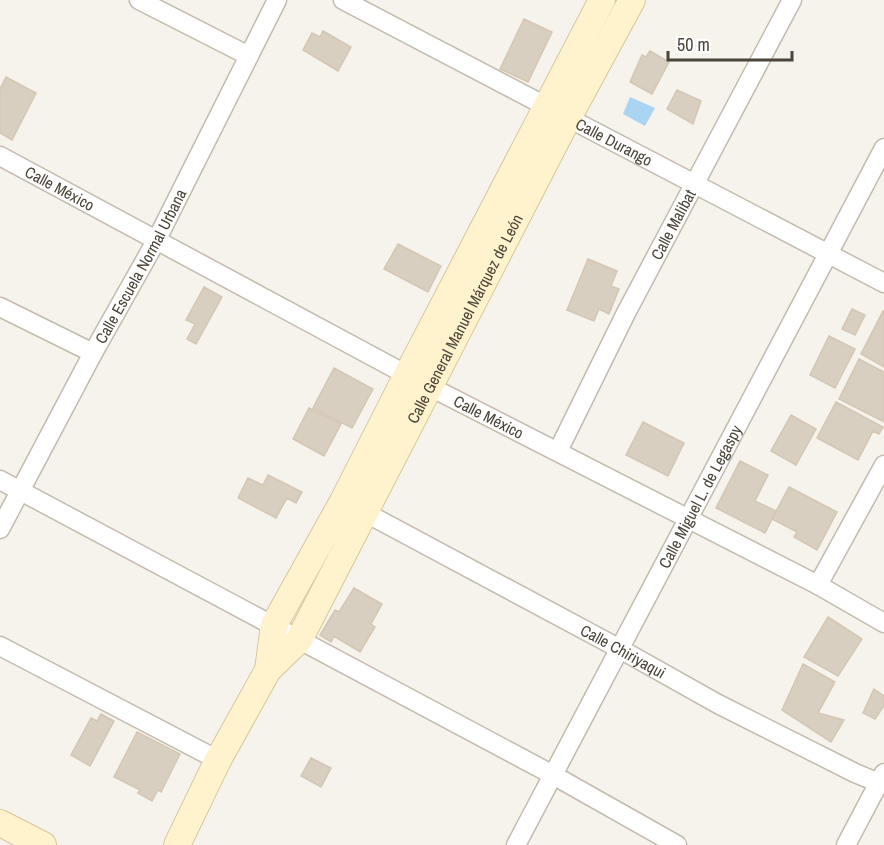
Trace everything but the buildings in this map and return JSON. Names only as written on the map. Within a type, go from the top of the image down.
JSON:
[{"type":"street","points":[[139,0],[249,56]]},
{"type":"street","name":"Calle Escuela Normal Urbana","points":[[0,529],[93,353],[156,241],[277,0]]},
{"type":"street","name":"Calle Durango","points":[[343,0],[884,283]]},
{"type":"street","name":"Calle General Manuel Márquez de León","points":[[268,669],[299,640],[429,387],[557,112],[602,0]]},
{"type":"street","name":"Calle General Manuel Márquez de León","points":[[274,625],[343,501],[407,375],[557,112],[632,0]]},
{"type":"street","name":"Calle Malibat","points":[[558,451],[626,313],[792,0]]},
{"type":"street","name":"Calle Miguel L. de Legaspy","points":[[516,845],[884,148]]},
{"type":"street","name":"Calle México","points":[[0,156],[429,387],[818,585],[884,623]]},
{"type":"street","points":[[0,307],[93,353]]},
{"type":"street","points":[[818,585],[884,465]]},
{"type":"street","points":[[0,480],[553,775],[677,845]]},
{"type":"street","name":"Calle Chiriyaqui","points":[[366,513],[718,704],[855,773],[882,780]]},
{"type":"street","points":[[177,845],[218,760],[268,669],[274,625]]},
{"type":"street","points":[[0,646],[218,760]]},
{"type":"street","points":[[846,845],[882,780]]},
{"type":"street","points":[[0,823],[43,845]]},
{"type":"water","points":[[630,97],[655,108],[645,126],[623,114]]}]
